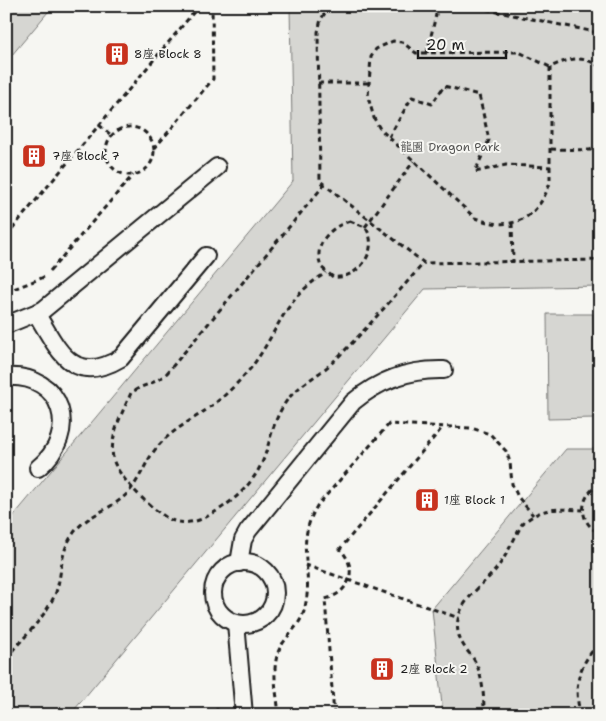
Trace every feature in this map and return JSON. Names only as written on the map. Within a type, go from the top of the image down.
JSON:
[{"type":"lane","points":[[6,325],[43,310],[217,166]]},
{"type":"lane","points":[[36,313],[62,356],[81,366],[103,366],[121,358],[206,256]]},
{"type":"lane","points":[[239,563],[243,540],[248,531],[353,402],[365,392],[392,377],[427,370],[444,370]]},
{"type":"lane","points":[[6,377],[17,376],[31,379],[53,395],[59,405],[62,417],[60,440],[55,452],[38,468]]},
{"type":"lane","points":[[249,563],[266,572],[272,581],[274,600],[264,617],[256,622],[236,623],[219,611],[213,592],[221,573],[229,566],[249,563]]},
{"type":"lane","points":[[236,623],[244,715]]},
{"type":"path","points":[[6,6],[6,17]]},
{"type":"path","points":[[6,236],[199,6]]},
{"type":"path","points":[[154,149],[152,141],[141,130],[125,127],[111,136],[106,150],[107,159],[117,171],[132,175],[140,173],[150,163],[154,149],[213,79],[212,6]]},
{"type":"path","points":[[330,6],[321,19],[318,32],[320,181],[424,263],[600,260]]},
{"type":"path","points":[[427,53],[438,6]]},
{"type":"path","points":[[469,6],[600,33]]},
{"type":"path","points":[[550,67],[550,182],[545,198],[535,210],[522,220],[501,225],[475,218],[414,161],[374,118],[368,97],[371,57],[376,49],[384,43],[393,41],[402,42],[416,53],[519,52],[550,67],[572,58],[588,60],[600,67]]},
{"type":"path","points":[[318,83],[369,83]]},
{"type":"path","points":[[390,137],[412,97],[432,104],[444,86],[479,95],[489,140],[475,172],[506,165],[551,166]]},
{"type":"path","points":[[99,125],[111,136]]},
{"type":"path","points":[[551,149],[590,150],[600,146]]},
{"type":"path","points":[[365,227],[414,161]]},
{"type":"path","points":[[6,292],[46,276],[132,175]]},
{"type":"path","points":[[325,184],[167,373],[159,381],[131,393],[113,440],[112,449],[117,470],[133,488],[163,515],[180,522],[202,520],[236,497],[256,473],[264,458],[273,428],[287,400],[310,378],[337,359],[424,263]]},
{"type":"path","points":[[350,221],[365,227],[372,240],[371,248],[362,264],[347,276],[339,278],[326,273],[321,267],[318,251],[327,234],[334,228],[350,221]]},
{"type":"path","points":[[512,223],[513,262]]},
{"type":"path","points":[[6,658],[50,605],[57,589],[61,558],[74,533],[95,514],[122,499],[133,488],[149,458],[159,444],[171,433],[210,407],[233,388],[264,348],[284,311],[296,296],[310,283],[326,273]]},
{"type":"path","points":[[279,715],[275,673],[276,658],[282,643],[293,632],[305,609],[307,597],[304,544],[306,527],[317,506],[389,424],[481,430],[500,442],[510,462],[512,484],[525,506],[533,515]]},
{"type":"path","points":[[334,715],[324,599],[340,593],[349,580],[350,563],[340,549],[442,428]]},
{"type":"path","points":[[600,484],[588,493],[583,510],[589,525],[600,533]]},
{"type":"path","points":[[484,715],[480,678],[473,659],[462,646],[458,630],[459,618],[468,598],[498,567],[522,524],[533,515],[549,508],[583,510]]},
{"type":"path","points":[[305,565],[459,618]]},
{"type":"path","points":[[581,715],[576,695],[578,676],[590,652],[600,643]]},
{"type":"path","points":[[217,708],[217,715]]},
{"type":"green space","points":[[6,6],[53,6],[6,62]]},
{"type":"green space","name":"龍園 Dragon Park","points":[[290,6],[600,6],[600,286],[425,289],[70,715],[6,715],[6,525],[293,181]]},
{"type":"green space","points":[[547,314],[593,314],[595,418],[548,419]]},
{"type":"green space","points":[[566,449],[600,449],[600,715],[443,715],[432,609]]},
{"type":"place","name":"8座 Block 8","points":[[117,54]]},
{"type":"place","name":"7座 Block 7","points":[[34,156]]},
{"type":"place","name":"1座 Block 1","points":[[427,500]]},
{"type":"place","name":"2座 Block 2","points":[[382,669]]}]
